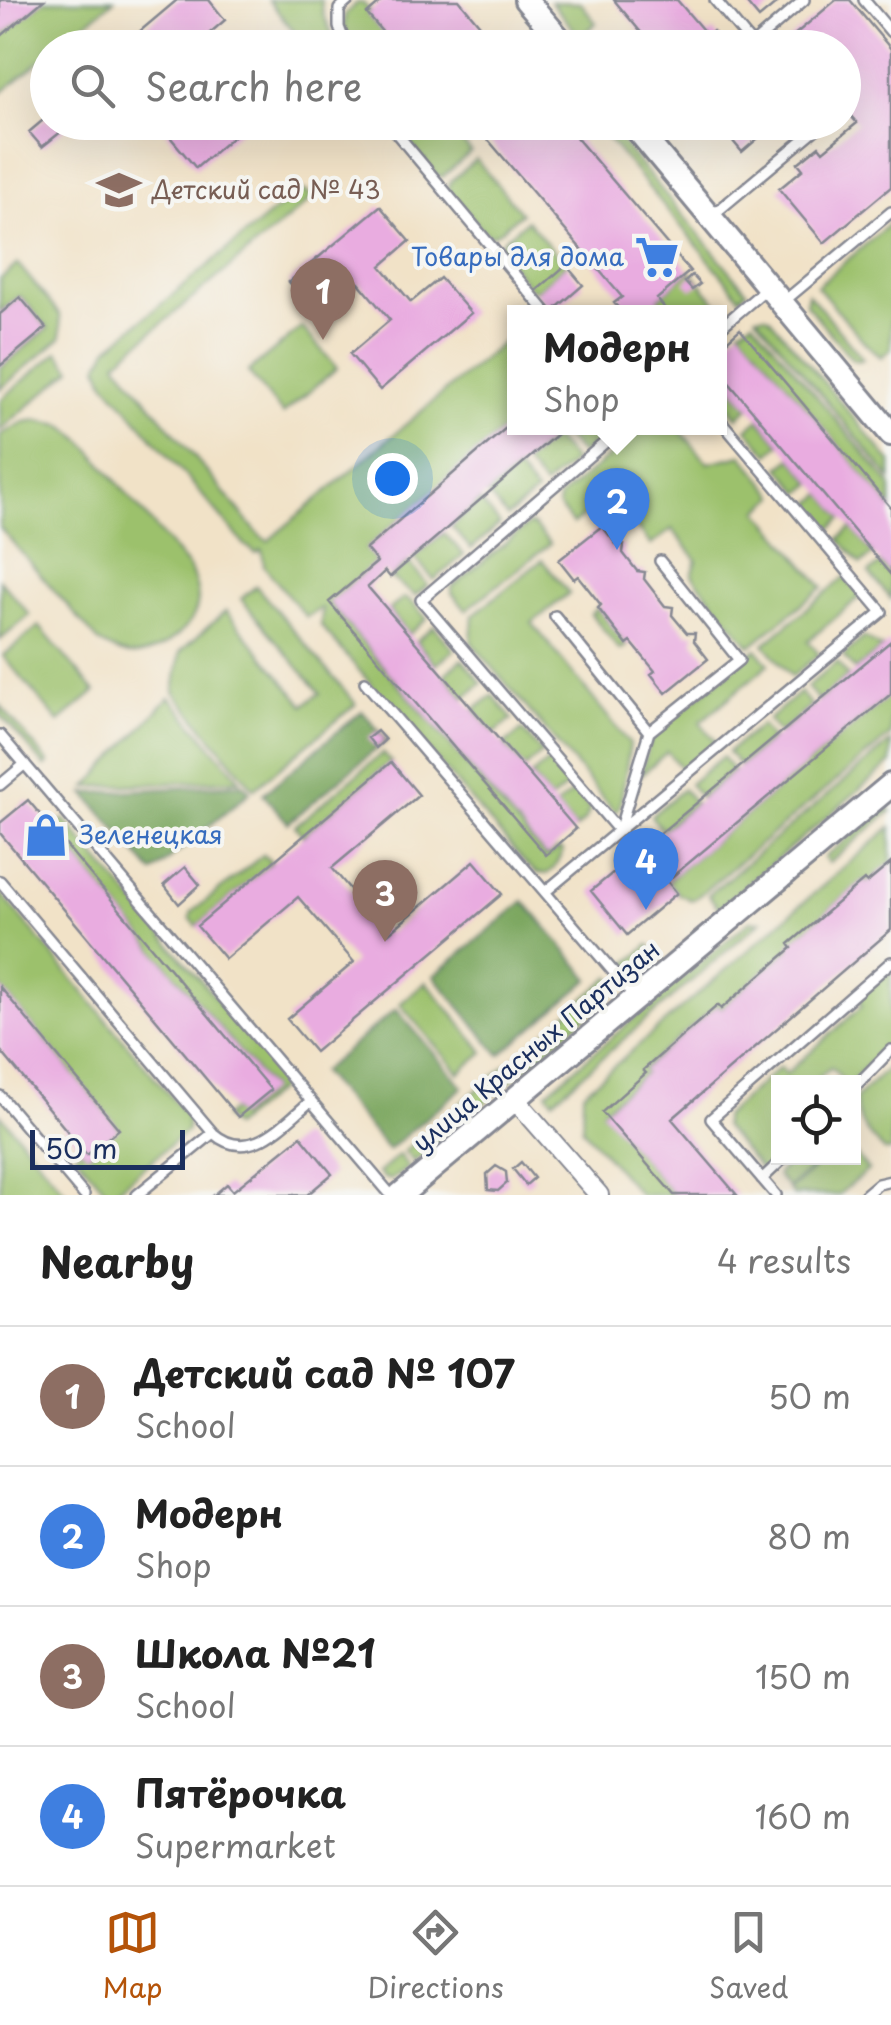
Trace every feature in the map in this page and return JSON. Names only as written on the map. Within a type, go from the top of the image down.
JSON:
[{"type":"street","points":[[526,0],[552,30]]},
{"type":"street","points":[[646,140],[891,434]]},
{"type":"street","name":"улица Красных Партизан","points":[[400,1195],[890,788]]},
{"type":"street","points":[[514,1099],[599,1195]]},
{"type":"lane","points":[[341,30],[340,9],[349,0]]},
{"type":"lane","points":[[715,0],[740,30]]},
{"type":"lane","points":[[771,30],[804,0]]},
{"type":"lane","points":[[864,0],[891,32]]},
{"type":"lane","points":[[401,140],[540,305]]},
{"type":"lane","points":[[711,217],[803,140]]},
{"type":"lane","points":[[727,324],[891,212]]},
{"type":"lane","points":[[545,892],[882,612],[727,428]]},
{"type":"lane","points":[[614,435],[422,600],[619,830]]},
{"type":"lane","points":[[619,830],[649,732],[739,660],[660,562]]},
{"type":"lane","points":[[555,616],[649,732]]},
{"type":"lane","points":[[366,682],[636,998]]},
{"type":"lane","points":[[0,735],[391,1195]]},
{"type":"lane","points":[[0,785],[24,764]]},
{"type":"lane","points":[[0,880],[213,1133],[232,1146],[255,1143],[311,1101]]},
{"type":"lane","points":[[776,1195],[711,1118],[891,962]]},
{"type":"lane","points":[[861,1081],[891,1050]]},
{"type":"lane","points":[[0,1096],[84,1195]]},
{"type":"lane","points":[[138,1195],[213,1133]]},
{"type":"lane","points":[[762,1179],[777,1165]]},
{"type":"lane","points":[[864,1195],[878,1184],[891,1181]]},
{"type":"green space","points":[[44,0],[114,0],[78,30],[30,30],[30,69],[0,94],[0,37]]},
{"type":"green space","points":[[268,0],[321,0],[330,30],[293,30]]},
{"type":"green space","points":[[551,2],[581,3],[596,23],[588,30],[574,30]]},
{"type":"green space","points":[[357,3],[363,3],[381,30],[346,30],[345,14]]},
{"type":"green space","points":[[407,140],[460,140],[471,152],[442,177]]},
{"type":"green space","points":[[609,140],[619,140],[747,291],[740,297]]},
{"type":"green space","points":[[476,159],[521,213],[496,234],[483,231],[448,189],[450,182]]},
{"type":"green space","points":[[301,192],[313,198],[117,361],[268,541],[507,339],[507,427],[366,549],[377,562],[329,603],[543,854],[563,851],[547,874],[537,873],[526,864],[321,626],[322,608],[306,617],[264,566],[262,550],[256,553],[245,545],[105,382],[99,366],[108,348]]},
{"type":"green space","points":[[891,216],[891,349],[881,357],[817,286],[887,226]]},
{"type":"green space","points":[[527,220],[566,265],[537,290],[530,288],[500,252],[502,241]]},
{"type":"green space","points":[[18,264],[60,315],[61,338],[0,389],[0,368],[48,328],[20,296],[0,312],[0,279]]},
{"type":"green space","points":[[690,271],[718,305],[662,305],[657,299]]},
{"type":"green space","points":[[808,293],[863,359],[852,359],[806,304]]},
{"type":"green space","points":[[765,315],[891,462],[891,479],[756,316]]},
{"type":"green space","points":[[753,320],[891,485],[891,508],[740,329]]},
{"type":"green space","points":[[302,327],[337,368],[283,414],[248,372]]},
{"type":"green space","points":[[58,352],[72,369],[0,430],[0,400]]},
{"type":"green space","points":[[727,385],[749,407],[738,417],[727,404]]},
{"type":"green space","points":[[759,419],[780,444],[769,454],[747,429]]},
{"type":"green space","points":[[37,420],[62,425],[83,441],[190,569],[198,599],[192,619],[157,649],[132,655],[100,643],[0,528],[0,435],[24,422]]},
{"type":"green space","points":[[564,435],[604,435],[581,454]]},
{"type":"green space","points":[[635,435],[684,435],[708,463],[742,455],[776,496],[759,511],[823,587],[750,646],[692,575],[697,560],[672,529],[651,545],[610,495],[573,524],[558,506],[559,498]]},
{"type":"green space","points":[[553,438],[574,461],[544,486],[524,463]]},
{"type":"green space","points":[[792,458],[813,483],[801,493],[780,467]]},
{"type":"green space","points":[[517,469],[536,493],[507,517],[487,494]]},
{"type":"green space","points":[[823,494],[843,518],[831,529],[811,504]]},
{"type":"green space","points":[[480,501],[500,524],[471,549],[451,526]]},
{"type":"green space","points":[[529,524],[550,544],[466,610],[452,593],[452,587]]},
{"type":"green space","points":[[852,528],[873,554],[861,564],[839,539]]},
{"type":"green space","points":[[444,533],[464,555],[434,580],[414,557]]},
{"type":"green space","points":[[542,560],[569,593],[532,623],[630,744],[620,807],[615,812],[471,642],[473,615]]},
{"type":"green space","points":[[408,562],[428,585],[415,596],[391,578]]},
{"type":"green space","points":[[881,563],[891,575],[891,599],[869,573]]},
{"type":"green space","points":[[845,577],[861,596],[808,641],[819,654],[792,677],[764,644]]},
{"type":"green space","points":[[0,580],[30,615],[0,640]]},
{"type":"green space","points":[[256,586],[356,704],[254,789],[174,692],[180,652],[226,611],[304,705],[320,693],[241,599]]},
{"type":"green space","points":[[404,598],[427,619],[409,634],[389,610]]},
{"type":"green space","points":[[597,608],[627,645],[620,650],[591,614]]},
{"type":"green space","points":[[39,626],[95,692],[59,722],[3,656]]},
{"type":"green space","points":[[434,626],[454,650],[436,665],[416,641]]},
{"type":"green space","points":[[864,637],[882,648],[855,670],[843,656]]},
{"type":"green space","points":[[757,649],[769,664],[700,722],[716,742],[682,769],[667,752],[640,776],[652,734]]},
{"type":"green space","points":[[462,659],[482,683],[464,698],[444,675]]},
{"type":"green space","points":[[837,662],[848,676],[819,701],[807,687]]},
{"type":"green space","points":[[800,692],[812,706],[779,733],[768,720]]},
{"type":"green space","points":[[891,694],[891,735],[696,898],[691,900],[677,893],[667,881]]},
{"type":"green space","points":[[493,695],[512,719],[494,734],[474,710]]},
{"type":"green space","points":[[170,697],[240,780],[87,787]]},
{"type":"green space","points":[[0,705],[49,763],[45,766],[0,714]]},
{"type":"green space","points":[[362,711],[387,740],[288,823],[263,794]]},
{"type":"green space","points":[[761,725],[772,739],[740,766],[728,752]]},
{"type":"green space","points":[[522,730],[542,753],[524,769],[504,745]]},
{"type":"green space","points":[[891,742],[891,763],[719,908],[708,895]]},
{"type":"green space","points":[[383,753],[391,762],[303,836],[295,826]]},
{"type":"green space","points":[[722,757],[734,771],[701,798],[689,784]]},
{"type":"green space","points":[[548,762],[569,785],[551,800],[531,776]]},
{"type":"green space","points":[[243,784],[250,792],[153,873],[85,793]]},
{"type":"green space","points":[[683,789],[695,803],[662,830],[651,816]]},
{"type":"green space","points":[[574,791],[590,809],[576,829],[556,806]]},
{"type":"green space","points":[[883,809],[891,811],[829,863],[824,858]]},
{"type":"green space","points":[[64,819],[285,1080],[233,1127],[224,1117],[232,1110],[239,1117],[271,1089],[52,829]]},
{"type":"green space","points":[[891,827],[891,863],[867,883],[864,880],[721,1009],[718,1005],[643,1069],[646,1073],[602,1111],[674,1195],[640,1195],[582,1128],[583,1093]]},
{"type":"green space","points":[[263,855],[272,863],[197,926],[190,918],[192,912]]},
{"type":"green space","points":[[0,892],[187,1116],[187,1131],[113,1193],[75,1154],[82,1149],[88,1154],[118,1128],[0,987]]},
{"type":"green space","points":[[524,901],[590,979],[500,1055],[434,976]]},
{"type":"green space","points":[[750,921],[761,921],[553,1100],[547,1092]]},
{"type":"green space","points":[[649,945],[660,957],[636,977],[621,969]]},
{"type":"green space","points":[[891,969],[891,1042],[858,1075],[838,1075],[831,1067],[822,1075],[771,1075],[771,1163],[763,1172],[723,1126],[723,1117],[780,1067],[786,1074],[862,1006],[858,998]]},
{"type":"green space","points":[[611,976],[615,992],[524,1070],[514,1059]]},
{"type":"green space","points":[[426,982],[484,1052],[459,1073],[400,1004]]},
{"type":"green space","points":[[396,1009],[463,1087],[388,1150],[321,1072]]},
{"type":"green space","points":[[509,1063],[518,1075],[414,1162],[404,1151]]},
{"type":"green space","points":[[891,1065],[891,1151],[884,1151],[861,1122],[861,1093]]},
{"type":"green space","points":[[0,1114],[68,1195],[0,1195]]},
{"type":"green space","points":[[399,1155],[409,1167],[391,1180],[378,1173]]},
{"type":"green space","points":[[861,1162],[868,1170],[838,1195],[793,1195],[789,1190],[818,1165],[861,1165]]},
{"type":"green space","points":[[788,1165],[815,1165],[788,1188],[778,1173]]},
{"type":"building","points":[[0,0],[44,0],[0,37]]},
{"type":"building","points":[[177,0],[209,0],[225,20],[213,30],[141,30]]},
{"type":"building","points":[[383,0],[459,0],[484,30],[381,30],[367,14]]},
{"type":"building","points":[[614,0],[677,0],[703,30],[639,30]]},
{"type":"building","points":[[744,0],[775,0],[777,3],[759,18]]},
{"type":"building","points":[[836,0],[850,0],[891,49],[891,187],[824,243],[779,189],[803,169],[798,163],[819,146],[823,151],[836,140],[861,140],[861,30],[800,30]]},
{"type":"building","points":[[173,140],[229,140],[196,168]]},
{"type":"building","points":[[488,140],[578,140],[690,271],[657,299],[662,305],[616,305],[622,297]]},
{"type":"building","points":[[732,140],[756,140],[742,152]]},
{"type":"building","points":[[380,206],[410,241],[381,266],[411,302],[440,278],[471,313],[380,390],[350,354],[390,320],[359,283],[319,317],[289,282]]},
{"type":"building","points":[[566,265],[583,285],[560,305],[546,305],[535,292]]},
{"type":"building","points":[[692,275],[700,284],[692,290],[685,282]]},
{"type":"building","points":[[20,297],[46,328],[0,366],[0,314]]},
{"type":"building","points":[[740,329],[891,508],[891,575],[727,380],[727,341]]},
{"type":"building","points":[[507,427],[507,435],[556,435],[390,577],[385,571],[368,587],[576,829],[546,855],[329,602],[377,562],[366,549]]},
{"type":"building","points":[[602,526],[616,544],[624,545],[623,553],[637,571],[645,572],[644,579],[665,606],[673,607],[672,615],[687,633],[695,633],[694,641],[708,659],[666,693],[651,674],[655,671],[631,642],[627,645],[578,576],[574,579],[559,560]]},
{"type":"building","points":[[891,641],[891,694],[667,881],[677,893],[627,935],[591,891]]},
{"type":"building","points":[[377,731],[385,740],[376,748],[368,738]]},
{"type":"building","points":[[391,762],[419,795],[332,868],[388,934],[474,861],[502,894],[315,1052],[287,1019],[354,962],[298,897],[225,959],[197,926]]},
{"type":"building","points":[[28,800],[271,1090],[238,1117],[0,833],[0,823]]},
{"type":"building","points":[[891,863],[891,930],[672,1119],[737,1195],[674,1195],[602,1112],[646,1073],[643,1070],[718,1005],[721,1009],[792,948],[789,944],[864,880],[867,883]]},
{"type":"building","points":[[185,867],[200,885],[179,904],[164,885]]},
{"type":"building","points":[[0,987],[119,1129],[87,1155],[0,1050]]},
{"type":"building","points":[[301,1136],[332,1174],[307,1195],[214,1195],[227,1184],[233,1191]]},
{"type":"building","points":[[521,1162],[534,1178],[526,1185],[513,1169]]},
{"type":"building","points":[[496,1166],[506,1172],[507,1183],[498,1191],[488,1190],[487,1174]]},
{"type":"place","name":"Детский сад № 43","points":[[119,190]]},
{"type":"place","name":"Товары для дома","points":[[657,257]]},
{"type":"place","name":"Детский сад № 107","points":[[323,340]]},
{"type":"place","name":"Модерн","points":[[617,550]]},
{"type":"place","name":"Зеленецкая","points":[[46,835]]},
{"type":"place","name":"Пятёрочка","points":[[646,910]]},
{"type":"place","name":"Школа №21","points":[[385,942]]}]
